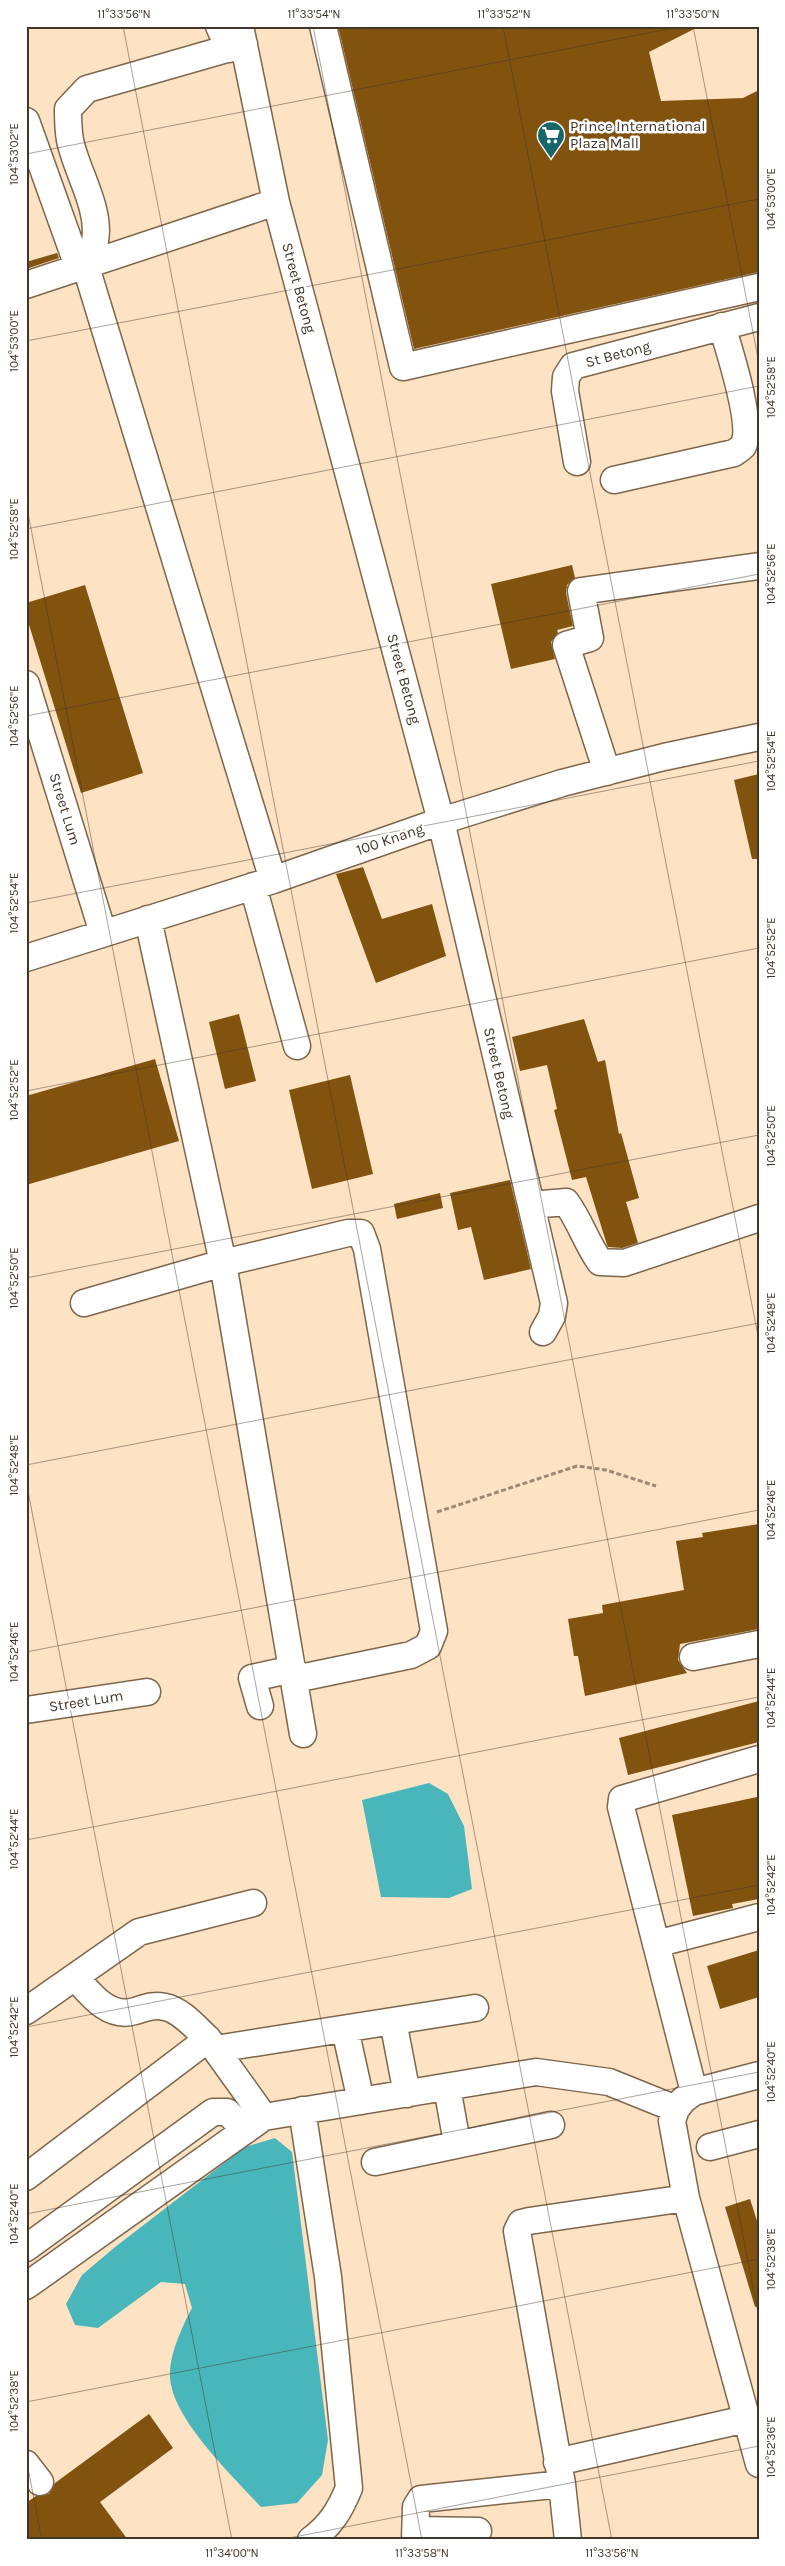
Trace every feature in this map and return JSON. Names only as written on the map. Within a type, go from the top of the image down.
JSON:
[{"type":"street","points":[[323,26],[403,367],[759,287]]},
{"type":"street","points":[[83,268],[95,241],[95,227],[87,189],[70,141],[68,108],[87,89],[233,36]]},
{"type":"street","name":"Street Betong","points":[[233,36],[442,821],[554,1302],[552,1316],[543,1332]]},
{"type":"street","points":[[26,121],[83,268],[263,883],[296,1046]]},
{"type":"street","points":[[26,285],[83,268],[276,202]]},
{"type":"street","name":"St Betong","points":[[577,462],[565,391],[566,377],[573,366],[759,317]]},
{"type":"street","points":[[614,480],[734,453],[743,446],[746,436],[744,416],[722,326]]},
{"type":"street","points":[[607,772],[566,645],[590,638],[581,591],[759,566]]},
{"type":"street","name":"Street Lum","points":[[26,684],[103,933]]},
{"type":"street","name":"100 Knang","points":[[26,958],[263,883],[442,821],[607,772],[664,757],[759,737]]},
{"type":"street","points":[[148,919],[223,1263],[303,1734]]},
{"type":"street","points":[[531,1205],[566,1202],[577,1216],[589,1246],[600,1262],[624,1263],[759,1218]]},
{"type":"street","points":[[84,1303],[223,1263],[348,1233],[360,1233],[367,1249],[434,1631],[428,1646],[411,1655],[294,1674],[252,1678],[260,1706]]},
{"type":"street","points":[[693,1657],[759,1644]]},
{"type":"street","name":"Street Lum","points":[[26,1710],[147,1692]]},
{"type":"street","points":[[759,1759],[622,1799],[621,1807],[656,1944],[685,2100],[672,2121],[686,2198],[759,2464]]},
{"type":"street","points":[[26,2011],[76,1978],[139,1932],[253,1903]]},
{"type":"street","points":[[656,1944],[759,1917]]},
{"type":"street","points":[[76,1978],[94,1998],[114,2012],[126,2014],[154,2006],[176,2010],[212,2044],[255,2123]]},
{"type":"street","points":[[26,2177],[212,2044],[345,2028],[475,2008]]},
{"type":"street","points":[[393,2021],[407,2094]]},
{"type":"street","points":[[345,2028],[361,2101]]},
{"type":"street","points":[[26,2286],[255,2123],[302,2110],[536,2072],[609,2082],[685,2100],[759,2075]]},
{"type":"street","points":[[447,2086],[457,2143]]},
{"type":"street","points":[[302,2110],[328,2277],[349,2488],[339,2512],[325,2529],[311,2540]]},
{"type":"street","points":[[26,2248],[213,2112],[227,2112],[255,2123]]},
{"type":"street","points":[[375,2162],[457,2143],[551,2125]]},
{"type":"street","points":[[710,2147],[759,2134]]},
{"type":"street","points":[[568,2540],[560,2473],[517,2231],[520,2223],[686,2198]]},
{"type":"street","points":[[478,2531],[416,2535],[416,2507],[421,2499],[560,2473],[746,2419]]},
{"type":"path","points":[[415,1518],[483,1498],[577,1466],[606,1470],[656,1486]]},
{"type":"water","points":[[429,1783],[448,1794],[464,1826],[472,1889],[449,1898],[381,1897],[362,1800]]},
{"type":"water","points":[[275,2138],[292,2152],[328,2440],[322,2475],[297,2503],[261,2507],[220,2463],[192,2428],[181,2411],[173,2393],[170,2368],[180,2332],[192,2308],[185,2284],[161,2282],[98,2328],[75,2325],[66,2304],[82,2275],[115,2247],[245,2147]]},
{"type":"building","name":"Prince International Plaza Mall","points":[[338,26],[700,26],[649,52],[661,101],[743,98],[759,90],[759,272],[414,349]]},
{"type":"building","points":[[57,253],[59,258],[26,269],[26,262]]},
{"type":"building","points":[[572,565],[575,578],[567,585],[566,593],[573,626],[557,630],[558,633],[551,642],[555,659],[511,669],[491,584]]},
{"type":"building","points":[[85,585],[143,773],[81,793],[26,615],[26,603]]},
{"type":"building","points":[[759,774],[759,859],[752,859],[734,780]]},
{"type":"building","points":[[363,867],[382,919],[432,904],[446,956],[376,983],[336,874]]},
{"type":"building","points":[[239,1014],[256,1081],[225,1089],[209,1022]]},
{"type":"building","points":[[584,1019],[598,1062],[605,1060],[619,1134],[621,1133],[639,1198],[626,1202],[638,1243],[622,1248],[608,1247],[586,1177],[572,1180],[554,1110],[557,1109],[547,1065],[520,1071],[512,1037]]},
{"type":"building","points":[[155,1059],[179,1141],[26,1185],[26,1096]]},
{"type":"building","points":[[350,1075],[373,1174],[312,1189],[289,1090]]},
{"type":"building","points":[[510,1180],[531,1269],[484,1280],[471,1227],[458,1230],[450,1193]]},
{"type":"building","points":[[440,1193],[443,1208],[397,1219],[394,1204]]},
{"type":"building","points":[[759,1524],[759,1629],[680,1644],[678,1660],[687,1673],[585,1696],[578,1656],[574,1656],[568,1619],[603,1613],[602,1605],[684,1590],[676,1541],[703,1537],[702,1533]]},
{"type":"building","points":[[759,1701],[759,1742],[628,1775],[619,1738]]},
{"type":"building","points":[[757,1797],[759,1806],[759,1899],[732,1904],[733,1908],[693,1916],[672,1815]]},
{"type":"building","points":[[759,1950],[759,1997],[720,2009],[707,1966]]},
{"type":"building","points":[[750,2199],[759,2227],[759,2306],[755,2307],[725,2207]]},
{"type":"building","points":[[149,2414],[173,2448],[100,2502],[128,2540],[26,2540],[26,2503],[36,2496],[49,2494],[55,2483]]},
{"type":"place","name":"Prince International Plaza Mall","points":[[551,159]]}]
